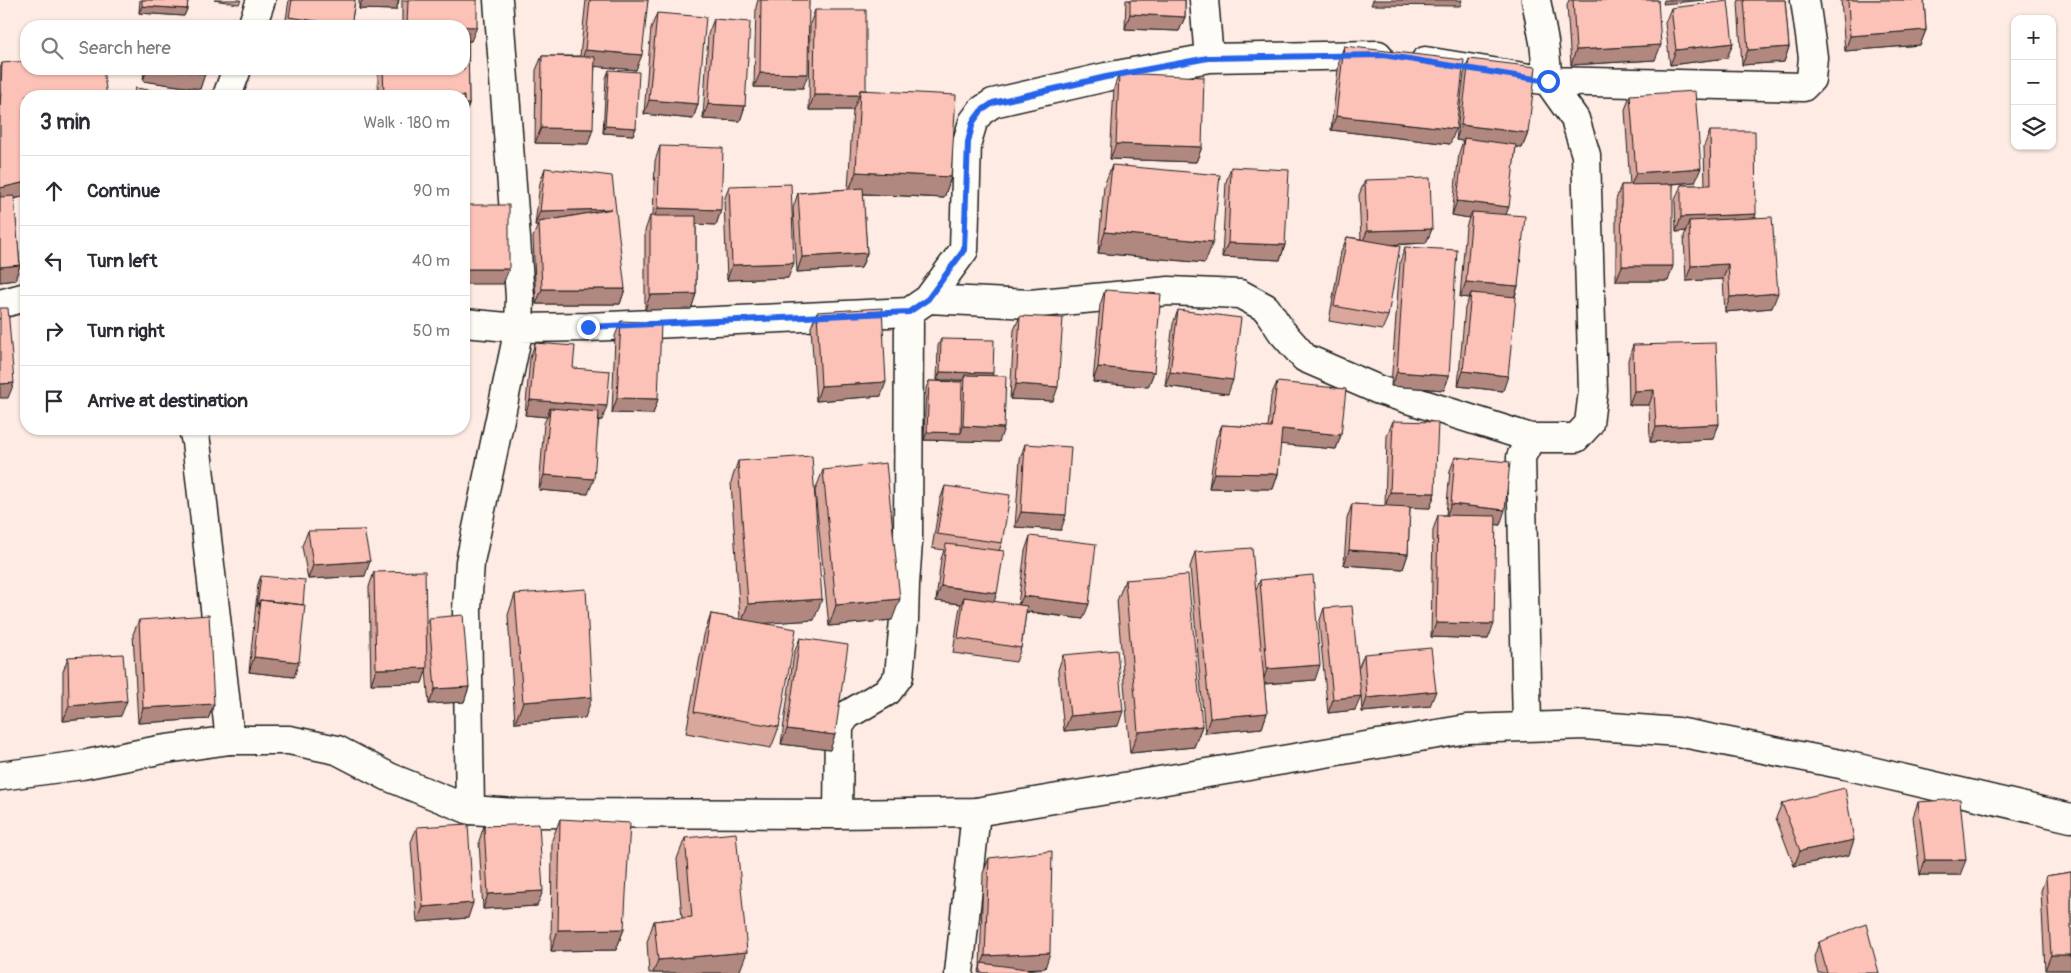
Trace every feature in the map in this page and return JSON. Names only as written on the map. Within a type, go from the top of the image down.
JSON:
[{"type":"street","points":[[254,20],[261,0]]},
{"type":"street","points":[[470,810],[467,609],[470,562],[519,328],[520,297],[498,0]]},
{"type":"street","points":[[1204,0],[1208,58]]},
{"type":"street","points":[[470,323],[519,328],[598,326],[919,306],[1030,304],[1169,291],[1240,294],[1266,308],[1282,332],[1305,358],[1379,390],[1531,438],[1576,438],[1589,424],[1593,391],[1586,155],[1575,120],[1548,81],[1544,42],[1536,0]]},
{"type":"street","points":[[838,814],[839,726],[847,715],[888,690],[899,676],[904,620],[904,584],[908,542],[919,306],[964,250],[968,142],[973,122],[981,111],[993,103],[1012,98],[1106,77],[1208,58],[1383,55],[1548,81],[1803,88],[1811,79],[1813,57],[1805,0]]},
{"type":"street","points":[[230,90],[235,75]]},
{"type":"street","points":[[0,304],[20,299]]},
{"type":"street","points":[[194,435],[230,740]]},
{"type":"street","points":[[1526,726],[1521,457],[1531,438]]},
{"type":"street","points":[[0,776],[82,765],[159,750],[230,740],[289,740],[337,750],[389,778],[470,810],[517,813],[838,814],[976,812],[1458,730],[1585,725],[1678,732],[1845,765],[2071,818]]},
{"type":"street","points":[[959,973],[976,812]]},
{"type":"building","points":[[142,0],[188,0],[187,9],[142,6]]},
{"type":"building","points":[[292,0],[355,0],[352,20],[310,20],[289,17]]},
{"type":"building","points":[[408,0],[477,0],[477,27],[470,27],[470,20],[407,20]]},
{"type":"building","points":[[590,0],[648,0],[642,55],[585,50]]},
{"type":"building","points":[[761,0],[809,0],[808,74],[760,73]]},
{"type":"building","points":[[1130,0],[1185,0],[1185,17],[1130,14]]},
{"type":"building","points":[[1573,0],[1658,0],[1661,45],[1576,50]]},
{"type":"building","points":[[1744,0],[1785,0],[1789,47],[1748,50]]},
{"type":"building","points":[[1848,0],[1924,0],[1926,30],[1850,36]]},
{"type":"building","points":[[1728,1],[1733,43],[1676,50],[1671,8]]},
{"type":"building","points":[[815,10],[866,10],[866,90],[860,90],[859,95],[814,95]]},
{"type":"building","points":[[657,13],[706,17],[698,104],[649,100]]},
{"type":"building","points":[[714,19],[750,22],[745,106],[708,104]]},
{"type":"building","points":[[1344,46],[1464,60],[1456,129],[1336,116]]},
{"type":"building","points":[[542,56],[595,57],[593,129],[541,128]]},
{"type":"building","points":[[1469,59],[1536,67],[1528,133],[1461,125]]},
{"type":"building","points":[[20,62],[20,75],[104,75],[106,90],[20,90],[20,183],[0,188],[0,113],[2,63]]},
{"type":"building","points":[[609,70],[639,72],[636,128],[605,126]]},
{"type":"building","points":[[1119,73],[1204,77],[1202,147],[1116,144]]},
{"type":"building","points":[[383,75],[469,75],[469,90],[384,90]]},
{"type":"building","points":[[860,90],[956,95],[951,177],[856,172]]},
{"type":"building","points":[[1695,91],[1701,168],[1636,173],[1630,95]]},
{"type":"building","points":[[1710,131],[1755,131],[1756,214],[1681,217],[1681,185],[1711,185]]},
{"type":"building","points":[[1464,138],[1516,145],[1509,207],[1457,201]]},
{"type":"building","points":[[660,146],[723,148],[721,210],[658,208]]},
{"type":"building","points":[[1112,165],[1220,175],[1213,242],[1105,232]]},
{"type":"building","points":[[1231,167],[1289,170],[1285,245],[1228,243]]},
{"type":"building","points":[[545,168],[612,176],[625,289],[542,289],[539,222],[612,209],[540,211]]},
{"type":"building","points":[[1430,178],[1432,229],[1367,231],[1365,180]]},
{"type":"building","points":[[791,184],[794,263],[732,265],[729,186]]},
{"type":"building","points":[[1673,184],[1673,266],[1622,266],[1621,185]]},
{"type":"building","points":[[863,188],[867,253],[802,257],[798,193]]},
{"type":"building","points":[[14,196],[20,265],[0,267],[0,197]]},
{"type":"building","points":[[470,205],[509,205],[509,269],[470,269]]},
{"type":"building","points":[[1472,212],[1525,216],[1518,286],[1466,282]]},
{"type":"building","points":[[650,216],[696,216],[696,294],[650,295]]},
{"type":"building","points":[[1772,217],[1778,293],[1730,297],[1728,264],[1691,266],[1689,221]]},
{"type":"building","points":[[1347,237],[1400,246],[1388,316],[1334,306]]},
{"type":"building","points":[[1405,247],[1457,250],[1449,376],[1397,372]]},
{"type":"building","points":[[1105,290],[1161,294],[1154,372],[1098,367]]},
{"type":"building","points":[[1471,293],[1516,297],[1508,376],[1463,371]]},
{"type":"building","points":[[0,308],[8,308],[14,383],[0,384]]},
{"type":"building","points":[[882,308],[886,382],[821,386],[817,312]]},
{"type":"building","points":[[1178,310],[1241,318],[1233,380],[1170,372]]},
{"type":"building","points":[[1020,316],[1063,318],[1058,387],[1016,384]]},
{"type":"building","points":[[621,321],[661,323],[658,399],[617,398]]},
{"type":"building","points":[[941,339],[994,340],[993,373],[940,372]]},
{"type":"building","points":[[535,343],[575,346],[573,368],[610,371],[607,406],[530,400]]},
{"type":"building","points":[[1716,343],[1719,424],[1656,427],[1654,390],[1634,391],[1633,345]]},
{"type":"building","points":[[965,375],[1006,376],[1004,428],[963,426]]},
{"type":"building","points":[[929,381],[962,382],[961,433],[927,432]]},
{"type":"building","points":[[1277,382],[1346,389],[1341,435],[1282,429],[1278,474],[1214,473],[1222,425],[1271,428]]},
{"type":"building","points":[[550,408],[599,412],[594,479],[544,475]]},
{"type":"building","points":[[1393,421],[1438,422],[1435,493],[1390,492]]},
{"type":"building","points":[[1025,444],[1071,447],[1066,515],[1021,512]]},
{"type":"building","points":[[812,456],[822,599],[748,604],[738,461]]},
{"type":"building","points":[[1455,457],[1510,462],[1505,510],[1451,504]]},
{"type":"building","points":[[886,463],[900,599],[836,605],[823,470]]},
{"type":"building","points":[[945,486],[1010,495],[1002,543],[937,534]]},
{"type":"building","points":[[1352,504],[1410,507],[1408,554],[1349,550]]},
{"type":"building","points":[[1438,515],[1496,516],[1494,624],[1436,623]]},
{"type":"building","points":[[364,530],[370,561],[313,565],[308,531]]},
{"type":"building","points":[[1030,536],[1096,544],[1089,604],[1023,596]]},
{"type":"building","points":[[946,544],[1004,551],[997,593],[941,586]]},
{"type":"building","points":[[1252,548],[1267,713],[1210,718],[1195,552]]},
{"type":"building","points":[[425,571],[427,668],[376,669],[374,572]]},
{"type":"building","points":[[1188,575],[1202,726],[1138,732],[1125,580]]},
{"type":"building","points":[[1313,575],[1320,665],[1267,669],[1260,580]]},
{"type":"building","points":[[261,576],[305,580],[303,605],[260,600],[257,607]]},
{"type":"building","points":[[586,589],[592,697],[523,702],[515,594]]},
{"type":"building","points":[[964,597],[1027,606],[1021,648],[958,638]]},
{"type":"building","points":[[260,600],[305,605],[299,662],[254,657]]},
{"type":"building","points":[[1352,606],[1361,696],[1333,699],[1324,608]]},
{"type":"building","points":[[711,614],[796,629],[779,727],[694,712]]},
{"type":"building","points":[[209,615],[214,704],[143,708],[139,620]]},
{"type":"building","points":[[463,615],[469,687],[435,689],[429,618]]},
{"type":"building","points":[[800,638],[848,645],[835,735],[787,729]]},
{"type":"building","points":[[1431,648],[1436,691],[1367,698],[1364,654]]},
{"type":"building","points":[[1117,650],[1123,711],[1070,716],[1063,655]]},
{"type":"building","points":[[123,654],[127,701],[69,706],[68,657]]},
{"type":"building","points":[[1845,788],[1854,840],[1800,851],[1782,803]]},
{"type":"building","points":[[1960,799],[1966,860],[1925,860],[1918,802]]},
{"type":"building","points":[[560,819],[630,823],[624,929],[558,930]]},
{"type":"building","points":[[468,824],[473,903],[423,907],[417,827]]},
{"type":"building","points":[[539,824],[543,891],[488,894],[484,826]]},
{"type":"building","points":[[736,833],[747,952],[658,960],[654,921],[692,917],[685,838]]},
{"type":"building","points":[[1052,851],[1050,953],[985,956],[989,858]]},
{"type":"building","points":[[2071,872],[2071,955],[2051,955],[2046,876]]},
{"type":"building","points":[[1866,924],[1879,973],[1827,973],[1819,942]]},
{"type":"building","points":[[981,963],[1042,971],[1042,973],[980,973]]},
{"type":"route","points":[[588,327],[909,312],[928,299],[964,250],[968,142],[973,122],[981,111],[993,103],[1106,77],[1208,58],[1383,55],[1548,81]]}]
